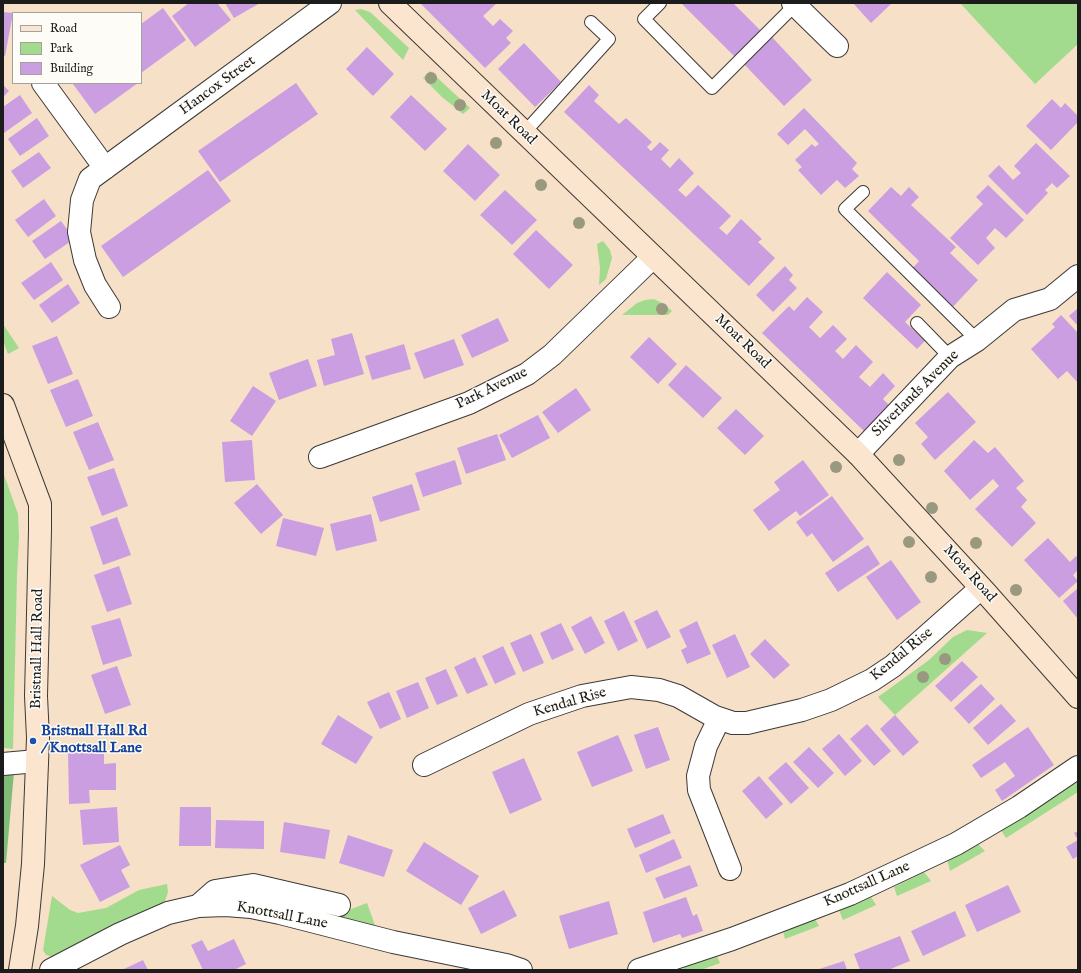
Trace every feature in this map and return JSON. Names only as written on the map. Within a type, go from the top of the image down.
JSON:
[{"type":"street","name":"Hancox Street","points":[[109,307],[95,285],[86,260],[79,232],[82,200],[90,179],[330,3]]},
{"type":"street","name":"Moat Road","points":[[390,3],[858,454],[981,588],[1078,697]]},
{"type":"street","points":[[794,4],[837,46]]},
{"type":"street","points":[[44,84],[105,168]]},
{"type":"street","name":"Park Avenue","points":[[320,457],[469,403],[527,374],[552,354],[653,257]]},
{"type":"street","name":"Silverlands Avenue","points":[[858,454],[950,357],[977,340],[1014,310],[1050,299],[1078,276]]},
{"type":"street","name":"Bristnall Hall Road","points":[[3,405],[40,504],[36,761],[31,896],[20,970]]},
{"type":"street","name":"Kendal Rise","points":[[424,765],[529,714],[582,696],[631,687],[659,690],[678,696],[720,719],[733,723],[747,723],[802,710],[853,691],[893,666],[981,588]]},
{"type":"street","points":[[720,719],[706,746],[698,776],[699,790],[730,869]]},
{"type":"street","points":[[3,764],[36,761]]},
{"type":"street","name":"Knottsall Lane","points":[[639,970],[850,894],[898,872],[956,844],[1019,807],[1078,767]]},
{"type":"street","points":[[198,906],[215,891],[253,885],[339,905]]},
{"type":"street","points":[[258,909],[263,887]]},
{"type":"street","points":[[309,920],[316,900]]},
{"type":"street","name":"Knottsall Lane","points":[[51,970],[120,934],[168,913],[198,906],[226,905],[258,909],[309,920],[393,942],[506,965],[521,970]]},
{"type":"lane","points":[[660,3],[644,19],[712,88],[794,4]]},
{"type":"lane","points":[[524,133],[609,40],[591,22]]},
{"type":"lane","points":[[864,192],[845,209],[977,340]]},
{"type":"lane","points":[[917,324],[950,357]]},
{"type":"green space","points":[[960,3],[1078,3],[1078,44],[1035,84]]},
{"type":"green space","points":[[361,9],[370,12],[409,48],[403,60],[355,10]]},
{"type":"green space","points":[[430,71],[470,108],[463,114],[442,97],[423,78]]},
{"type":"green space","points":[[603,241],[610,250],[612,258],[606,279],[599,285],[600,268],[597,244]]},
{"type":"green space","points":[[654,299],[672,311],[668,315],[622,315],[637,303]]},
{"type":"green space","points":[[3,324],[19,348],[8,354],[3,341]]},
{"type":"green space","points":[[3,472],[18,514],[19,537],[13,749],[3,748]]},
{"type":"green space","points":[[967,630],[987,633],[895,715],[878,697],[929,660],[953,637]]},
{"type":"green space","points":[[3,772],[14,772],[6,863],[3,863]]},
{"type":"green space","points":[[1078,781],[1078,792],[1006,838],[1001,830]]},
{"type":"green space","points":[[978,844],[985,851],[950,871],[947,859]]},
{"type":"green space","points":[[924,872],[931,881],[897,896],[894,887]]},
{"type":"green space","points":[[167,884],[168,892],[163,907],[53,957],[46,955],[43,950],[52,896],[70,910],[78,913],[106,908],[139,890]]},
{"type":"green space","points":[[871,897],[876,905],[843,920],[839,910]]},
{"type":"green space","points":[[367,903],[376,928],[330,917]]},
{"type":"green space","points":[[815,919],[819,926],[785,939],[783,931]]},
{"type":"green space","points":[[717,956],[720,963],[701,970],[684,970],[683,967]]},
{"type":"building","points":[[189,3],[217,3],[231,20],[195,47],[172,16]]},
{"type":"building","points":[[225,3],[260,3],[234,18]]},
{"type":"building","points":[[420,3],[497,3],[483,16],[493,26],[500,19],[513,31],[506,38],[511,43],[485,68]]},
{"type":"building","points":[[681,3],[733,3],[762,32],[736,58]]},
{"type":"building","points":[[853,3],[892,3],[871,23]]},
{"type":"building","points":[[163,8],[186,40],[142,72],[142,23]]},
{"type":"building","points":[[3,12],[12,13],[5,56],[3,55]]},
{"type":"building","points":[[771,36],[812,80],[784,106],[743,63]]},
{"type":"building","points":[[524,43],[561,82],[535,107],[498,69]]},
{"type":"building","points":[[367,47],[394,74],[373,96],[346,69]]},
{"type":"building","points":[[296,83],[318,114],[220,182],[198,151]]},
{"type":"building","points":[[73,84],[137,84],[95,114]]},
{"type":"building","points":[[3,85],[9,91],[3,97]]},
{"type":"building","points":[[589,85],[599,95],[594,101],[619,124],[626,118],[652,142],[647,147],[651,151],[660,142],[669,150],[661,159],[670,168],[679,158],[694,173],[678,190],[686,197],[698,185],[731,216],[719,228],[727,235],[741,219],[762,239],[758,242],[775,258],[749,286],[564,112]]},
{"type":"building","points":[[20,95],[32,113],[4,133],[3,107]]},
{"type":"building","points":[[411,95],[447,129],[425,151],[390,117]]},
{"type":"building","points":[[1052,99],[1061,108],[1065,103],[1078,116],[1078,122],[1051,150],[1026,126]]},
{"type":"building","points":[[804,108],[857,163],[852,169],[859,176],[845,188],[837,180],[821,195],[798,170],[802,167],[795,160],[812,144],[815,147],[819,144],[805,129],[788,145],[777,134]]},
{"type":"building","points":[[37,118],[49,136],[20,156],[8,139]]},
{"type":"building","points":[[1036,143],[1070,176],[1057,188],[1052,183],[1045,190],[1048,193],[1027,215],[988,176],[999,165],[1013,180],[1021,173],[1014,166]]},
{"type":"building","points":[[468,144],[500,175],[475,201],[443,171]]},
{"type":"building","points":[[39,152],[51,168],[23,188],[11,171]]},
{"type":"building","points":[[208,170],[231,201],[123,277],[101,246]]},
{"type":"building","points":[[988,185],[1024,220],[1006,238],[995,228],[986,238],[995,248],[978,265],[950,238],[983,204],[976,197]]},
{"type":"building","points":[[891,187],[901,196],[909,187],[919,197],[911,205],[956,247],[950,253],[978,280],[950,310],[910,271],[919,261],[868,211]]},
{"type":"building","points":[[505,190],[537,220],[512,245],[480,215]]},
{"type":"building","points":[[44,199],[56,216],[28,237],[15,220]]},
{"type":"building","points":[[61,221],[74,239],[45,259],[32,241]]},
{"type":"building","points":[[536,230],[573,265],[549,289],[513,254]]},
{"type":"building","points":[[51,262],[63,280],[34,300],[21,283]]},
{"type":"building","points":[[785,266],[793,275],[789,280],[797,288],[773,312],[756,295]]},
{"type":"building","points":[[887,272],[921,305],[905,322],[925,341],[917,349],[863,298]]},
{"type":"building","points":[[68,284],[80,303],[52,323],[39,305]]},
{"type":"building","points":[[807,297],[823,312],[809,327],[820,338],[833,325],[847,339],[835,351],[843,359],[856,345],[873,362],[859,377],[870,387],[883,373],[895,386],[883,399],[890,406],[865,432],[762,333],[789,306],[794,311]]},
{"type":"building","points":[[1078,308],[1078,326],[1069,316]]},
{"type":"building","points":[[1061,315],[1078,333],[1078,383],[1067,371],[1058,379],[1031,349],[1055,327],[1052,324]]},
{"type":"building","points":[[498,318],[509,341],[472,358],[461,335]]},
{"type":"building","points":[[352,333],[364,374],[324,386],[317,360],[335,355],[331,339]]},
{"type":"building","points":[[57,336],[73,374],[48,384],[32,346]]},
{"type":"building","points":[[649,337],[677,364],[658,384],[630,357]]},
{"type":"building","points":[[454,339],[464,365],[424,379],[414,353]]},
{"type":"building","points":[[404,344],[411,369],[372,380],[365,356]]},
{"type":"building","points":[[308,359],[317,386],[279,400],[269,373]]},
{"type":"building","points":[[686,365],[722,398],[703,418],[668,385]]},
{"type":"building","points":[[78,379],[93,416],[66,427],[50,390]]},
{"type":"building","points":[[253,386],[276,401],[252,436],[230,421]]},
{"type":"building","points":[[576,388],[591,410],[558,433],[542,412]]},
{"type":"building","points":[[948,392],[976,422],[935,460],[921,444],[928,437],[915,423]]},
{"type":"building","points":[[736,409],[764,436],[745,455],[717,428]]},
{"type":"building","points":[[538,415],[550,438],[512,458],[499,435]]},
{"type":"building","points":[[98,422],[114,460],[89,470],[73,432]]},
{"type":"building","points":[[497,434],[506,460],[466,474],[457,448]]},
{"type":"building","points":[[252,440],[255,480],[225,482],[222,442]]},
{"type":"building","points":[[974,440],[988,453],[995,447],[1024,481],[1016,488],[1027,500],[1021,507],[1036,523],[1012,547],[975,509],[999,486],[993,479],[970,500],[944,471]]},
{"type":"building","points":[[455,460],[462,484],[423,497],[415,473]]},
{"type":"building","points":[[803,460],[829,495],[800,516],[796,511],[769,531],[753,510],[780,490],[774,482]]},
{"type":"building","points":[[114,468],[128,506],[102,516],[87,477]]},
{"type":"building","points":[[257,484],[283,515],[261,534],[234,503]]},
{"type":"building","points":[[412,484],[420,510],[380,522],[372,497]]},
{"type":"building","points":[[832,496],[864,539],[833,562],[812,533],[807,537],[796,522]]},
{"type":"building","points":[[371,514],[377,541],[336,551],[330,524]]},
{"type":"building","points":[[117,517],[131,555],[103,565],[90,527]]},
{"type":"building","points":[[283,518],[324,528],[316,556],[276,546]]},
{"type":"building","points":[[1048,538],[1070,562],[1076,556],[1078,558],[1078,570],[1073,575],[1078,581],[1059,598],[1024,560]]},
{"type":"building","points":[[868,545],[880,564],[838,592],[825,573]]},
{"type":"building","points":[[891,560],[921,602],[897,620],[866,577]]},
{"type":"building","points":[[119,566],[132,604],[107,612],[94,575]]},
{"type":"building","points":[[1078,588],[1078,619],[1063,601]]},
{"type":"building","points":[[657,610],[671,637],[647,649],[634,621]]},
{"type":"building","points":[[624,611],[638,641],[618,651],[604,621]]},
{"type":"building","points":[[591,616],[605,643],[585,654],[571,627]]},
{"type":"building","points":[[120,618],[132,656],[103,665],[91,626]]},
{"type":"building","points":[[697,621],[711,654],[687,664],[681,650],[687,647],[679,630]]},
{"type":"building","points":[[561,623],[574,650],[552,660],[540,633]]},
{"type":"building","points":[[531,634],[544,663],[523,672],[510,643]]},
{"type":"building","points":[[735,634],[750,667],[727,678],[712,645]]},
{"type":"building","points":[[765,639],[790,665],[774,679],[750,654]]},
{"type":"building","points":[[503,646],[516,674],[495,684],[482,656]]},
{"type":"building","points":[[475,657],[488,685],[467,694],[454,667]]},
{"type":"building","points":[[962,661],[978,677],[951,702],[935,686]]},
{"type":"building","points":[[117,666],[131,705],[105,714],[91,675]]},
{"type":"building","points":[[446,669],[458,696],[437,705],[425,678]]},
{"type":"building","points":[[418,682],[429,708],[407,718],[396,691]]},
{"type":"building","points":[[981,684],[995,699],[969,724],[954,708]]},
{"type":"building","points":[[389,692],[401,719],[380,729],[367,702]]},
{"type":"building","points":[[1001,704],[1016,721],[988,745],[973,728]]},
{"type":"building","points":[[338,715],[373,737],[356,764],[321,744]]},
{"type":"building","points":[[895,715],[919,742],[903,756],[880,729]]},
{"type":"building","points":[[867,724],[891,751],[874,766],[850,739]]},
{"type":"building","points":[[658,727],[670,760],[646,769],[634,735]]},
{"type":"building","points":[[1028,727],[1054,765],[1002,801],[995,790],[1015,776],[1005,762],[981,778],[972,765]]},
{"type":"building","points":[[839,734],[862,761],[845,776],[822,749]]},
{"type":"building","points":[[618,735],[633,771],[592,787],[577,752]]},
{"type":"building","points":[[809,747],[834,773],[818,788],[793,762]]},
{"type":"building","points":[[104,749],[104,764],[116,763],[116,790],[89,790],[90,803],[69,804],[68,750]]},
{"type":"building","points":[[524,758],[542,800],[510,814],[492,772]]},
{"type":"building","points":[[786,762],[809,788],[791,804],[768,778]]},
{"type":"building","points":[[759,776],[783,804],[766,819],[742,791]]},
{"type":"building","points":[[117,807],[119,842],[83,845],[80,810]]},
{"type":"building","points":[[180,807],[211,807],[211,846],[179,846]]},
{"type":"building","points":[[663,814],[671,833],[635,848],[627,829]]},
{"type":"building","points":[[216,820],[264,821],[264,849],[215,848]]},
{"type":"building","points":[[284,822],[330,830],[325,859],[280,852]]},
{"type":"building","points":[[1078,831],[1078,840],[1074,833]]},
{"type":"building","points":[[348,835],[393,850],[384,877],[339,863]]},
{"type":"building","points":[[674,839],[682,858],[646,873],[639,855]]},
{"type":"building","points":[[1078,840],[1078,856],[1073,859],[1066,847]]},
{"type":"building","points":[[424,842],[479,876],[461,905],[406,871]]},
{"type":"building","points":[[120,845],[130,865],[121,870],[130,887],[100,902],[80,865]]},
{"type":"building","points":[[690,865],[698,886],[664,899],[655,878]]},
{"type":"building","points":[[1008,885],[1021,912],[977,932],[965,905]]},
{"type":"building","points":[[504,890],[517,916],[481,934],[468,908]]},
{"type":"building","points":[[686,897],[693,916],[697,914],[703,931],[682,938],[680,934],[653,943],[643,912]]},
{"type":"building","points":[[609,901],[618,934],[569,949],[559,916]]},
{"type":"building","points":[[955,911],[966,936],[923,956],[911,931]]},
{"type":"building","points":[[900,936],[910,961],[888,970],[860,970],[854,954]]},
{"type":"building","points":[[234,939],[246,964],[234,970],[203,970],[191,945],[202,940],[208,951]]},
{"type":"building","points":[[143,960],[148,970],[124,969]]},
{"type":"building","points":[[844,961],[847,970],[816,970]]},
{"type":"place","name":"Bristnall Hall Rd / Knottsall Lane","points":[[33,741]]}]
